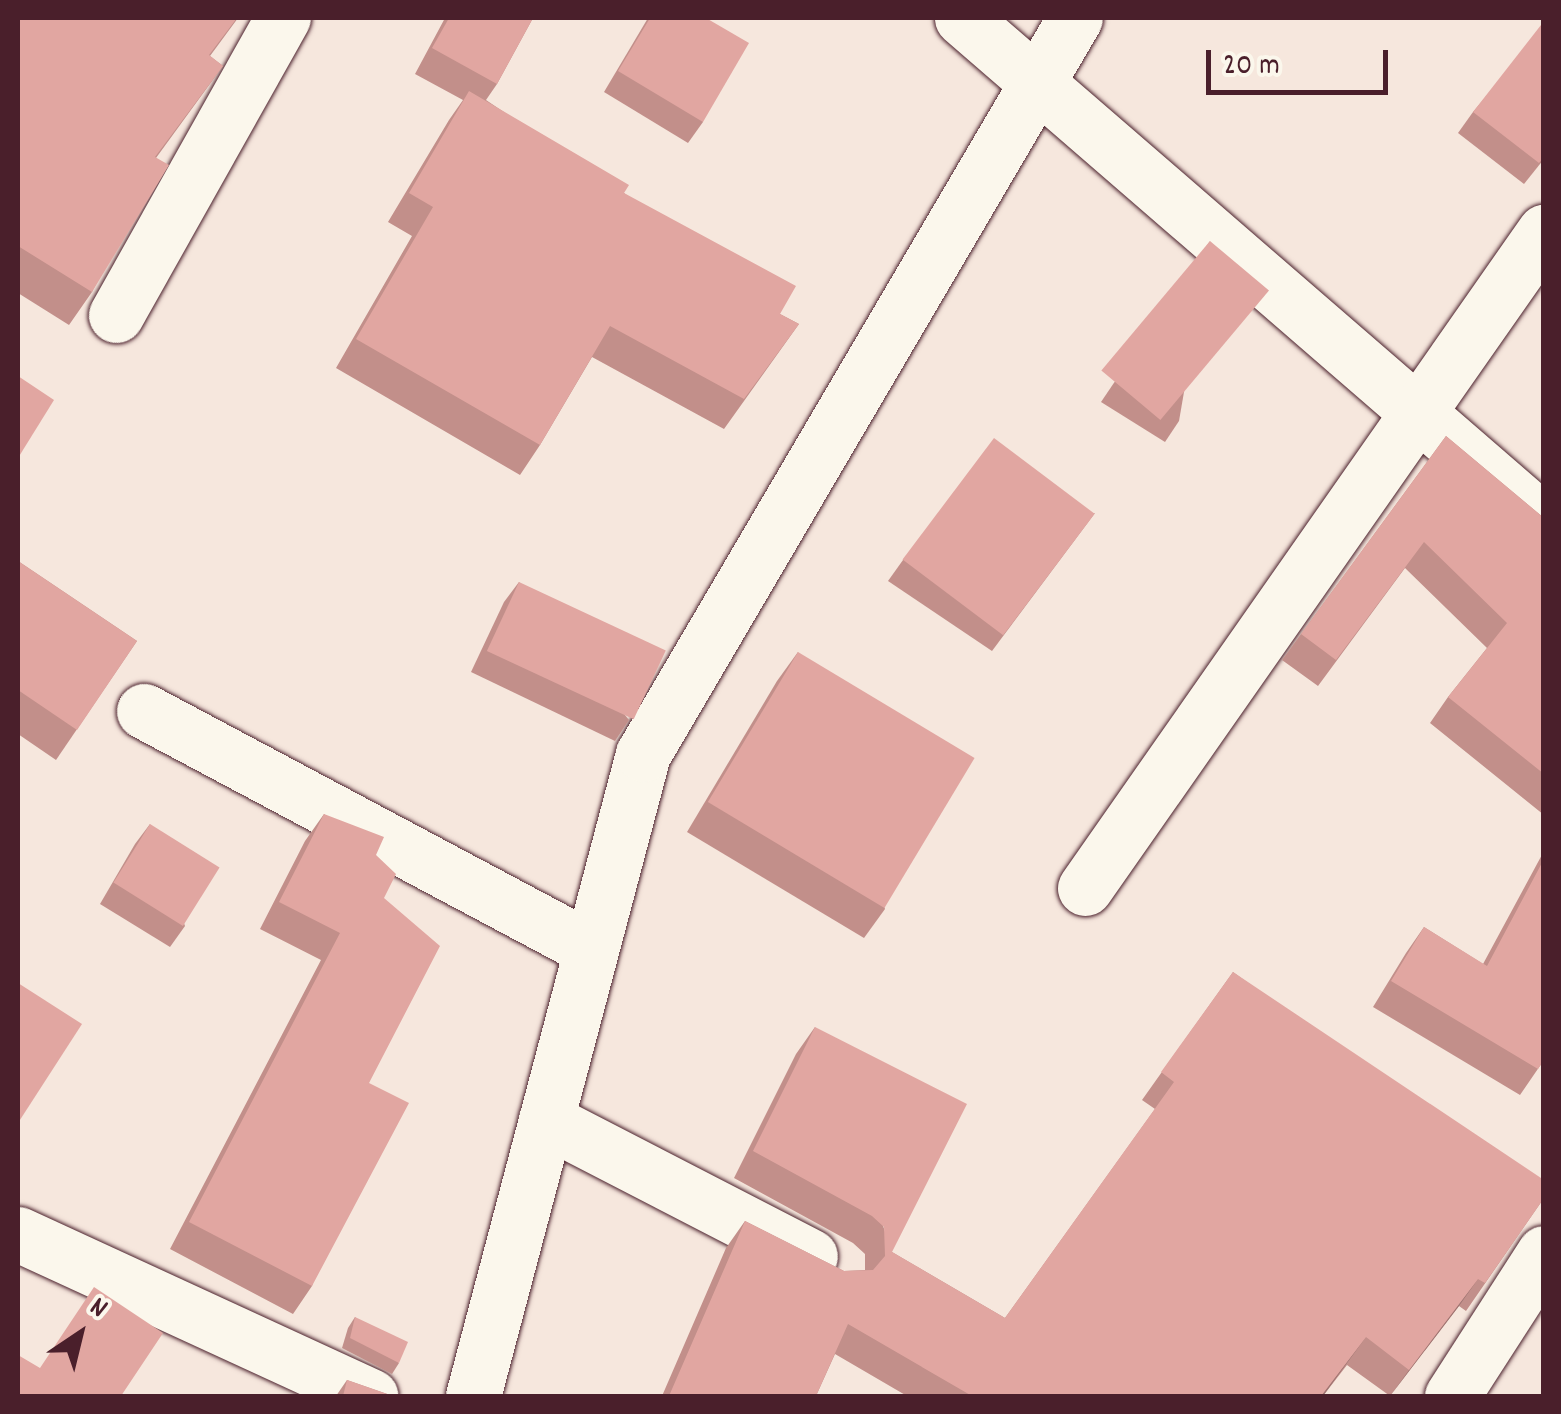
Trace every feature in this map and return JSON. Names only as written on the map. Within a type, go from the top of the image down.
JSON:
[{"type":"street","points":[[116,315],[283,18]]},
{"type":"street","points":[[962,18],[1544,522]]},
{"type":"street","points":[[473,1396],[642,754],[1075,18]]},
{"type":"street","points":[[1085,888],[1411,410],[1544,232]]},
{"type":"street","points":[[144,711],[591,948]]},
{"type":"street","points":[[546,1120],[838,1270]]},
{"type":"street","points":[[18,1234],[372,1396]]},
{"type":"street","points":[[1452,1396],[1544,1253]]},
{"type":"building","points":[[18,18],[237,18],[209,55],[223,66],[155,157],[169,165],[92,292],[18,246]]},
{"type":"building","points":[[449,18],[533,18],[497,84],[432,48]]},
{"type":"building","points":[[650,18],[706,18],[749,43],[703,122],[618,71]]},
{"type":"building","points":[[1541,25],[1544,157],[1539,163],[1473,112]]},
{"type":"building","points":[[469,91],[629,185],[624,193],[796,286],[780,314],[799,324],[744,399],[610,326],[540,445],[356,339],[433,207],[409,193]]},
{"type":"building","points":[[1210,241],[1269,290],[1160,420],[1101,370]]},
{"type":"building","points":[[18,376],[54,400],[18,458]]},
{"type":"building","points":[[1446,436],[1544,518],[1544,774],[1448,697],[1507,623],[1424,542],[1336,660],[1301,634]]},
{"type":"building","points":[[994,438],[1095,514],[1003,635],[903,559]]},
{"type":"building","points":[[18,561],[137,641],[77,730],[18,690]]},
{"type":"building","points":[[519,582],[666,650],[634,719],[487,651]]},
{"type":"building","points":[[798,652],[975,758],[884,908],[708,802]]},
{"type":"building","points":[[324,814],[384,837],[376,855],[396,874],[384,898],[440,946],[369,1083],[409,1103],[312,1286],[189,1222],[340,933],[279,902]]},
{"type":"building","points":[[150,824],[220,867],[183,926],[113,883]]},
{"type":"building","points":[[1544,859],[1544,1060],[1538,1069],[1391,981],[1424,927],[1487,966]]},
{"type":"building","points":[[1233,972],[1544,1180],[1544,1198],[1485,1283],[1478,1279],[1409,1370],[1366,1337],[1321,1396],[972,1396],[848,1324],[816,1396],[669,1396],[745,1221],[844,1271],[873,1270],[885,1256],[884,1227],[872,1216],[753,1151],[815,1027],[967,1104],[892,1252],[1005,1318],[1174,1082],[1161,1072]]},
{"type":"building","points":[[18,983],[82,1024],[18,1123]]},
{"type":"building","points":[[94,1287],[163,1333],[121,1396],[18,1396],[18,1355],[40,1368]]},
{"type":"building","points":[[355,1317],[408,1342],[399,1363],[350,1338]]},
{"type":"building","points":[[347,1380],[393,1396],[343,1396]]}]
